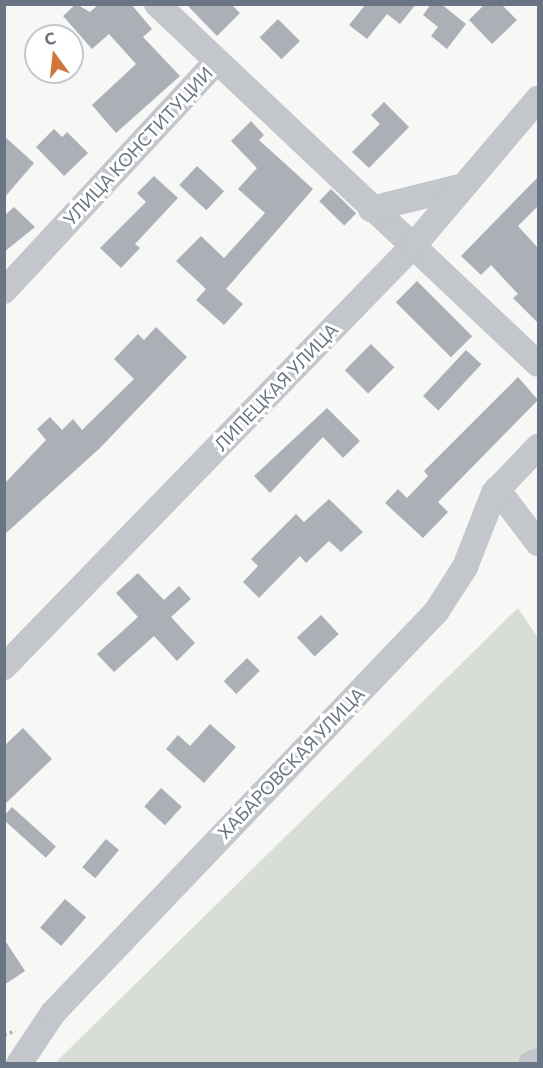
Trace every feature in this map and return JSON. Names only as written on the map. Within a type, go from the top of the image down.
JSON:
[{"type":"street","name":"УЛИЦА КОНСТИТУЦИИ","points":[[4,291],[216,62],[157,4]]},
{"type":"street","points":[[216,62],[371,209],[414,245],[538,364]]},
{"type":"street","name":"ЛИПЕЦКАЯ УЛИЦА","points":[[4,667],[414,245],[538,99]]},
{"type":"street","points":[[371,209],[465,185]]},
{"type":"street","name":"ХАБАРОВСКАЯ УЛИЦА","points":[[19,1064],[53,1012],[436,612],[465,567],[498,489],[538,447]]},
{"type":"street","points":[[498,489],[538,543]]},
{"type":"street","points":[[531,1064],[538,1060]]},
{"type":"shaded area","points":[[518,608],[538,638],[538,1063],[54,1064]]},
{"type":"building","points":[[76,4],[90,12],[99,4],[131,4],[152,29],[143,37],[180,76],[116,133],[92,105],[136,64],[109,34],[92,49],[84,40],[84,24],[70,24],[63,16]]},
{"type":"building","points":[[186,4],[231,4],[240,13],[217,36]]},
{"type":"building","points":[[366,4],[416,4],[400,24],[387,14],[367,39],[349,25]]},
{"type":"building","points":[[431,4],[441,4],[466,24],[447,49],[431,36],[438,27],[423,15]]},
{"type":"building","points":[[485,4],[501,4],[517,20],[492,44],[469,20]]},
{"type":"building","points":[[278,19],[300,41],[282,59],[260,37]]},
{"type":"building","points":[[384,102],[409,127],[369,168],[352,152],[380,124],[371,115]]},
{"type":"building","points":[[251,121],[264,135],[259,140],[313,189],[226,289],[243,304],[224,325],[196,300],[206,289],[176,261],[201,236],[224,258],[265,213],[238,189],[257,168],[231,141]]},
{"type":"building","points":[[54,129],[62,137],[67,132],[88,153],[64,176],[36,147]]},
{"type":"building","points":[[4,136],[34,163],[4,198]]},
{"type":"building","points":[[197,166],[224,191],[206,210],[179,185]]},
{"type":"building","points":[[154,176],[178,198],[135,244],[140,248],[121,268],[100,248],[146,202],[137,193]]},
{"type":"building","points":[[538,177],[538,206],[518,226],[538,248],[538,323],[513,298],[518,294],[491,265],[481,275],[461,256]]},
{"type":"building","points":[[331,189],[356,213],[344,226],[319,201]]},
{"type":"building","points":[[14,207],[35,227],[4,252],[4,216]]},
{"type":"building","points":[[417,281],[472,336],[451,357],[396,302]]},
{"type":"building","points":[[156,327],[187,357],[100,448],[4,535],[4,484],[46,440],[37,429],[50,417],[62,430],[73,419],[82,430],[134,379],[114,359],[138,334],[144,340]]},
{"type":"building","points":[[371,344],[394,367],[368,393],[345,370]]},
{"type":"building","points":[[466,350],[481,364],[438,410],[423,396]]},
{"type":"building","points":[[518,377],[538,400],[438,502],[448,512],[423,538],[385,503],[398,489],[407,498],[428,476],[424,471]]},
{"type":"building","points":[[327,408],[360,441],[343,458],[323,437],[270,493],[254,476]]},
{"type":"building","points":[[329,499],[363,532],[341,552],[329,541],[306,563],[300,556],[259,598],[243,582],[258,566],[251,559],[296,514],[304,522]]},
{"type":"building","points":[[138,573],[164,600],[179,586],[191,599],[171,617],[195,643],[177,661],[154,636],[114,672],[97,654],[138,617],[116,593]]},
{"type":"building","points":[[321,615],[339,634],[315,657],[297,638]]},
{"type":"building","points":[[247,658],[260,671],[236,694],[224,681]]},
{"type":"building","points":[[210,724],[236,747],[204,783],[166,749],[178,735],[190,746]]},
{"type":"building","points":[[23,728],[52,759],[4,805],[4,746]]},
{"type":"building","points":[[161,788],[182,807],[165,825],[144,807]]},
{"type":"building","points":[[12,807],[56,846],[46,858],[4,820],[4,816]]},
{"type":"building","points":[[106,839],[119,850],[95,878],[82,867]]},
{"type":"building","points":[[65,899],[86,917],[61,946],[40,928]]},
{"type":"building","points":[[4,939],[25,971],[4,985]]}]
